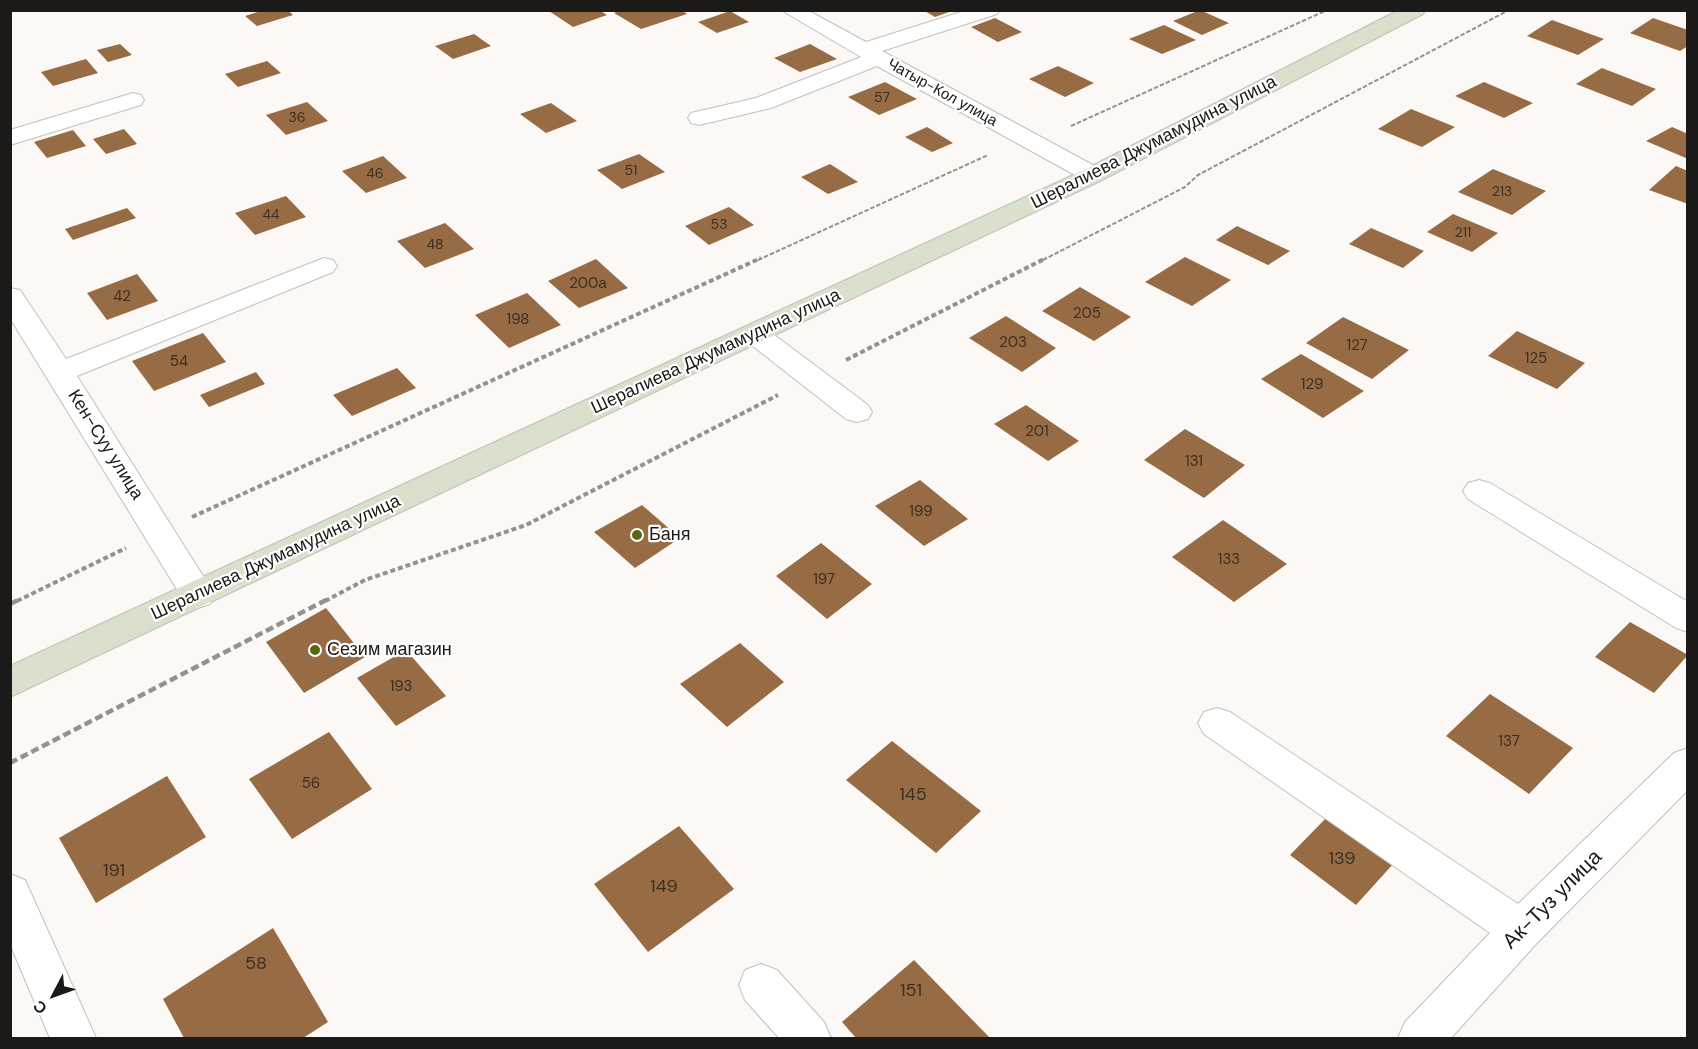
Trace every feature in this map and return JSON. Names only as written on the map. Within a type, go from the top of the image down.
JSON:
[{"type":"street","name":"Чатыр-Кол улица","points":[[791,10],[1093,175]]},
{"type":"street","points":[[699,118],[763,103],[870,54],[990,10]]},
{"type":"street","name":"Шералиева Джумамудина улица","points":[[10,683],[1093,175],[1416,10]]},
{"type":"street","points":[[10,138],[133,100]]},
{"type":"street","points":[[60,372],[324,266]]},
{"type":"street","name":"Кен-Суу улица","points":[[10,296],[60,372],[198,595]]},
{"type":"street","points":[[755,334],[857,412]]},
{"type":"street","points":[[1479,491],[1688,619]]},
{"type":"street","points":[[1217,723],[1521,930]]},
{"type":"street","name":"Ак-Туз улица","points":[[1421,1038],[1521,930],[1688,764]]},
{"type":"street","points":[[10,893],[73,1038]]},
{"type":"street","points":[[761,985],[808,1038]]},
{"type":"path","points":[[10,604],[159,532],[1041,130],[1077,125],[1327,10]]},
{"type":"path","points":[[10,763],[365,579],[526,525],[1185,187],[1198,175],[1509,10]]},
{"type":"building","points":[[264,10],[288,10],[293,15],[257,26],[245,16]]},
{"type":"building","points":[[599,10],[607,15],[573,27],[549,11]]},
{"type":"building","points":[[622,10],[681,10],[687,14],[641,29],[614,13]]},
{"type":"building","points":[[923,10],[952,10],[952,11],[935,17]]},
{"type":"building","points":[[1200,10],[1229,23],[1202,35],[1173,21]]},
{"type":"building","points":[[730,11],[749,22],[717,33],[698,22]]},
{"type":"building","points":[[995,18],[1022,32],[998,42],[971,27]]},
{"type":"building","points":[[1653,18],[1688,30],[1688,46],[1680,51],[1630,33]]},
{"type":"building","points":[[1552,20],[1604,39],[1578,55],[1527,36]]},
{"type":"building","points":[[1164,25],[1196,40],[1162,54],[1129,39]]},
{"type":"building","points":[[474,34],[491,46],[453,59],[435,46]]},
{"type":"building","points":[[120,44],[132,55],[108,62],[97,50]]},
{"type":"building","points":[[810,44],[837,59],[800,72],[774,58]]},
{"type":"building","points":[[86,59],[98,73],[53,86],[41,72]]},
{"type":"building","points":[[267,61],[281,73],[238,87],[225,74]]},
{"type":"building","points":[[1058,66],[1094,83],[1065,97],[1029,79]]},
{"type":"building","points":[[1602,68],[1656,89],[1632,106],[1576,84]]},
{"type":"building","points":[[885,82],[917,99],[879,115],[848,97]]},
{"type":"building","points":[[1484,82],[1533,103],[1504,118],[1455,96]]},
{"type":"building","points":[[307,102],[328,121],[286,135],[266,115]]},
{"type":"building","points":[[551,103],[577,121],[546,133],[520,114]]},
{"type":"building","points":[[1411,109],[1455,127],[1422,147],[1378,129]]},
{"type":"building","points":[[927,127],[953,143],[932,152],[905,137]]},
{"type":"building","points":[[1672,127],[1688,134],[1688,159],[1646,141]]},
{"type":"building","points":[[124,129],[137,144],[106,154],[93,139]]},
{"type":"building","points":[[73,130],[86,146],[47,158],[34,142]]},
{"type":"building","points":[[639,154],[665,172],[622,189],[597,170]]},
{"type":"building","points":[[383,156],[407,178],[366,193],[342,171]]},
{"type":"building","points":[[830,164],[858,182],[828,194],[801,177]]},
{"type":"building","points":[[1676,166],[1688,171],[1688,204],[1649,190]]},
{"type":"building","points":[[1493,169],[1546,191],[1512,215],[1458,192]]},
{"type":"building","points":[[286,196],[306,217],[255,235],[235,213]]},
{"type":"building","points":[[729,207],[754,225],[709,245],[685,226]]},
{"type":"building","points":[[127,208],[136,218],[73,240],[65,229]]},
{"type":"building","points":[[1453,214],[1498,233],[1472,252],[1427,232]]},
{"type":"building","points":[[445,223],[474,249],[425,268],[397,241]]},
{"type":"building","points":[[1237,226],[1290,251],[1268,265],[1216,240]]},
{"type":"building","points":[[1371,228],[1424,251],[1403,268],[1349,244]]},
{"type":"building","points":[[1185,257],[1231,280],[1192,306],[1145,282]]},
{"type":"building","points":[[596,259],[628,288],[579,308],[548,281]]},
{"type":"building","points":[[137,274],[158,301],[107,320],[87,293]]},
{"type":"building","points":[[1080,287],[1131,317],[1094,341],[1042,311]]},
{"type":"building","points":[[527,293],[561,325],[509,348],[475,315]]},
{"type":"building","points":[[1006,316],[1056,348],[1022,372],[969,338]]},
{"type":"building","points":[[1343,317],[1409,350],[1372,379],[1306,343]]},
{"type":"building","points":[[1517,331],[1585,363],[1557,389],[1488,356]]},
{"type":"building","points":[[203,333],[226,362],[154,391],[132,361]]},
{"type":"building","points":[[1301,354],[1364,391],[1323,418],[1261,379]]},
{"type":"building","points":[[397,368],[416,388],[352,416],[333,395]]},
{"type":"building","points":[[256,372],[265,384],[209,407],[200,395]]},
{"type":"building","points":[[1026,405],[1079,441],[1048,461],[994,424]]},
{"type":"building","points":[[1185,429],[1245,465],[1204,498],[1144,460]]},
{"type":"building","points":[[920,480],[968,519],[924,546],[875,506]]},
{"type":"building","name":"Баня","points":[[642,505],[680,538],[635,568],[594,532]]},
{"type":"building","points":[[1223,520],[1287,564],[1234,602],[1172,557]]},
{"type":"building","points":[[821,543],[872,584],[827,619],[776,576]]},
{"type":"building","name":"Сезим магазин","points":[[326,608],[365,657],[304,693],[266,642]]},
{"type":"building","points":[[1630,622],[1688,655],[1654,693],[1595,657]]},
{"type":"building","points":[[740,643],[784,682],[727,727],[680,684]]},
{"type":"building","points":[[406,650],[446,696],[396,726],[357,678]]},
{"type":"building","points":[[1490,694],[1573,748],[1529,794],[1446,736]]},
{"type":"building","points":[[329,732],[372,789],[292,839],[249,779]]},
{"type":"building","points":[[892,741],[981,811],[936,853],[846,780]]},
{"type":"building","points":[[167,776],[206,837],[96,903],[59,838]]},
{"type":"building","points":[[1328,816],[1394,863],[1356,905],[1290,855]]},
{"type":"building","points":[[679,826],[734,889],[648,952],[594,884]]},
{"type":"building","points":[[273,928],[328,1022],[303,1038],[184,1038],[163,999]]},
{"type":"building","points":[[914,960],[990,1038],[856,1038],[842,1022]]},
{"type":"place","name":"Баня","points":[[637,535]]},
{"type":"place","name":"Сезим магазин","points":[[315,650]]}]
